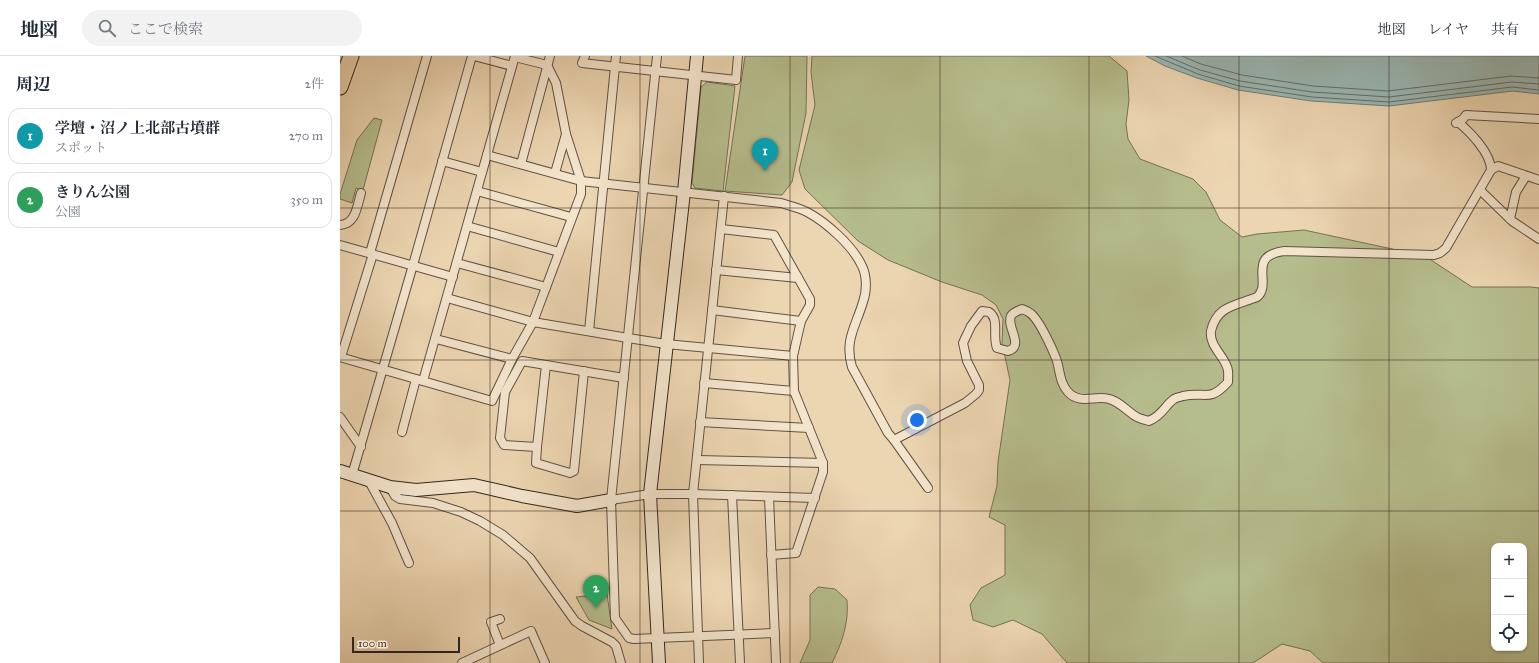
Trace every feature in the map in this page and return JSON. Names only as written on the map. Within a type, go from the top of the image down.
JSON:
[{"type":"highway","points":[[340,87],[351,56]]},
{"type":"street","points":[[402,432],[420,380],[436,339],[515,56],[547,65],[556,83],[566,134],[581,181],[581,194],[571,217],[533,322],[512,359],[492,401],[420,380],[382,370],[341,357],[372,254],[427,56]]},
{"type":"street","points":[[512,66],[473,56],[361,447],[346,473],[390,487],[416,490],[474,485],[577,506],[650,494],[815,498]]},
{"type":"street","points":[[520,164],[550,56]]},
{"type":"street","points":[[585,56],[582,63],[736,80],[738,56]]},
{"type":"street","points":[[589,331],[616,56]]},
{"type":"street","points":[[657,56],[611,500],[615,618],[629,638],[634,639],[775,633]]},
{"type":"street","points":[[659,663],[650,494],[684,192],[697,56]]},
{"type":"street","points":[[894,440],[965,403],[979,390],[979,385],[967,361],[963,343],[971,326],[982,311],[989,312],[994,317],[994,342],[997,348],[1008,351],[1014,348],[1015,344],[1010,324],[1011,317],[1014,313],[1022,309],[1030,312],[1039,324],[1051,347],[1057,361],[1061,380],[1070,393],[1085,400],[1103,397],[1111,399],[1137,417],[1149,421],[1158,417],[1175,398],[1188,395],[1210,396],[1220,391],[1228,382],[1228,368],[1212,342],[1211,332],[1221,313],[1231,306],[1257,297],[1262,289],[1261,266],[1267,258],[1275,252],[1404,255],[1434,255],[1440,253],[1446,248],[1491,170],[1491,164],[1471,133],[1457,122],[1466,115],[1539,118]]},
{"type":"street","points":[[555,173],[566,134]]},
{"type":"street","points":[[488,155],[581,181],[781,203],[807,212],[826,226],[854,253],[862,266],[865,278],[866,287],[864,301],[850,336],[849,357],[852,367],[884,427],[928,488]]},
{"type":"street","points":[[442,161],[482,172]]},
{"type":"street","points":[[1491,170],[1498,166],[1539,180]]},
{"type":"street","points":[[1510,219],[1516,192],[1526,176]]},
{"type":"street","points":[[1480,190],[1510,219],[1539,239]]},
{"type":"street","points":[[477,191],[571,217]]},
{"type":"street","points":[[340,225],[343,225],[354,217],[361,194]]},
{"type":"street","points":[[699,663],[693,494],[724,196]]},
{"type":"street","points":[[467,226],[558,252]]},
{"type":"street","points":[[721,230],[774,235],[810,299],[810,305],[801,320],[793,356],[794,391],[823,463],[823,472],[796,553],[771,555]]},
{"type":"street","points":[[340,245],[453,277]]},
{"type":"street","points":[[457,263],[546,287]]},
{"type":"street","points":[[716,270],[798,278]]},
{"type":"street","points":[[447,298],[533,322],[628,338],[708,349],[793,356]]},
{"type":"street","points":[[712,310],[801,320]]},
{"type":"street","points":[[436,339],[512,359]]},
{"type":"street","points":[[537,448],[504,445],[500,438],[505,392],[522,361],[624,378]]},
{"type":"street","points":[[546,365],[536,463],[570,473],[574,471],[584,371]]},
{"type":"street","points":[[704,383],[794,391]]},
{"type":"street","points":[[340,417],[361,447]]},
{"type":"street","points":[[700,422],[809,428]]},
{"type":"street","points":[[697,460],[823,463]]},
{"type":"street","points":[[369,481],[392,523],[409,563]]},
{"type":"street","points":[[390,487],[395,496],[404,501],[433,503],[460,512],[480,521],[503,535],[530,558],[575,621],[612,642],[616,646],[621,663]]},
{"type":"street","points":[[732,495],[740,663]]},
{"type":"street","points":[[769,497],[776,663]]},
{"type":"street","points":[[500,619],[491,622],[500,645]]},
{"type":"street","points":[[462,663],[530,631],[545,663]]},
{"type":"green space","points":[[745,56],[807,56],[806,113],[792,182],[782,195],[725,191]]},
{"type":"green space","points":[[812,56],[1109,56],[1127,71],[1129,100],[1126,124],[1128,139],[1140,159],[1193,179],[1206,192],[1220,220],[1242,237],[1257,234],[1304,230],[1425,256],[1472,287],[1539,288],[1539,663],[1323,663],[1310,651],[1282,644],[1253,663],[1067,663],[1042,634],[1013,620],[993,627],[973,620],[970,605],[981,588],[1005,575],[1005,525],[989,517],[997,486],[998,462],[1010,380],[1002,343],[1003,319],[996,305],[982,295],[942,282],[888,260],[858,241],[805,189],[799,170],[815,105],[811,72]]},
{"type":"green space","points":[[707,82],[735,86],[723,191],[695,188],[692,183],[701,87]]},
{"type":"green space","points":[[374,118],[382,120],[363,190],[356,188],[352,203],[340,199],[340,194],[357,140]]},
{"type":"green space","points":[[818,587],[835,589],[847,600],[846,625],[839,648],[832,663],[800,663],[810,640],[810,595]]},
{"type":"green space","points":[[607,594],[612,629],[589,620],[576,597]]},
{"type":"water","points":[[1146,56],[1539,56],[1539,94],[1513,91],[1389,106],[1311,101],[1238,90],[1197,78],[1165,66]]},
{"type":"place","name":"学壇・沼ノ上北部古墳群","points":[[765,171]]},
{"type":"place","name":"きりん公園","points":[[596,608]]}]
